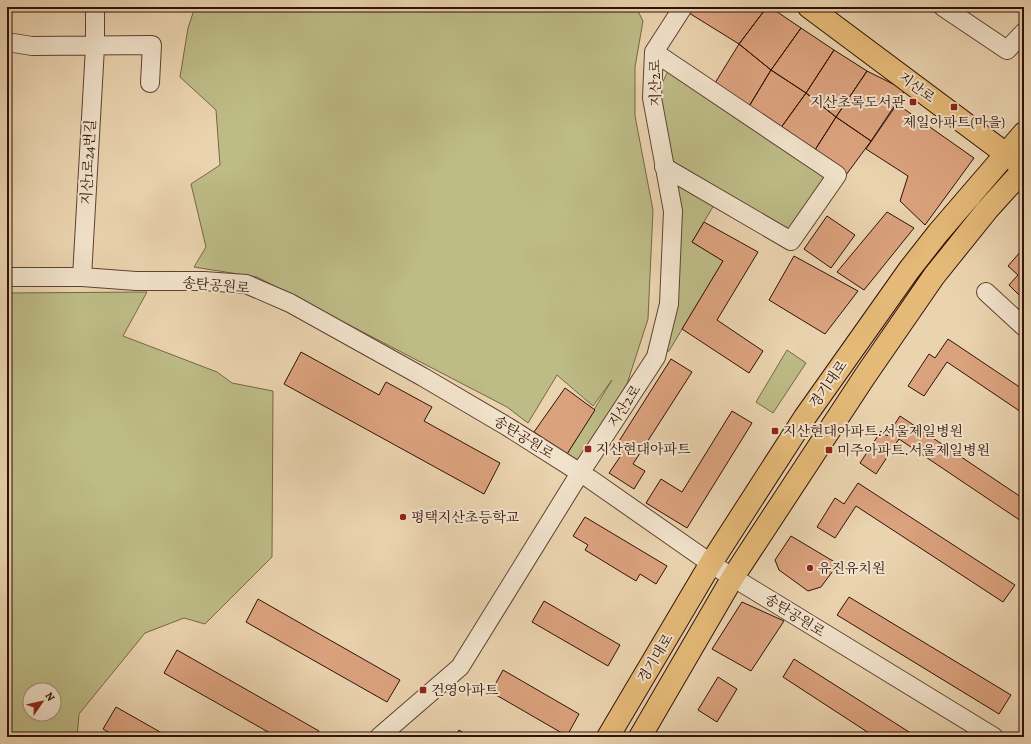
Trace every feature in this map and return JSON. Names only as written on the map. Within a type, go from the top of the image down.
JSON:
[{"type":"main road","name":"지산로","points":[[808,7],[1006,153],[1024,169]]},
{"type":"main road","name":"경기대로","points":[[608,737],[711,563],[805,417],[862,335],[938,233],[1024,133]]},
{"type":"main road","name":"경기대로","points":[[640,737],[733,577],[865,376],[934,276],[987,210],[1024,169]]},
{"type":"street","name":"지산1로24번길","points":[[82,277],[95,46],[95,7]]},
{"type":"street","name":"지산2로","points":[[379,737],[460,666],[580,473],[656,357],[669,304],[674,211],[664,167],[652,98],[654,52],[683,7]]},
{"type":"street","points":[[943,7],[1007,50],[1024,32]]},
{"type":"street","points":[[7,42],[32,46],[152,45],[150,84]]},
{"type":"street","name":"지산2로","points":[[654,52],[837,175],[791,242],[664,167]]},
{"type":"street","name":"송탄공원로","points":[[7,277],[82,277],[136,281],[204,281],[246,284],[290,303],[423,377],[508,427],[580,473],[711,563],[994,737]]},
{"type":"street","points":[[986,292],[1024,327]]},
{"type":"shaded area","points":[[195,7],[636,7],[643,21],[635,67],[635,116],[653,210],[648,319],[627,384],[579,461],[567,454],[612,380],[593,406],[557,375],[528,423],[507,407],[257,277],[194,267],[206,247],[191,184],[220,165],[216,110],[180,77],[188,28]]},
{"type":"shaded area","points":[[668,71],[828,175],[787,235],[666,160],[658,92]]},
{"type":"shaded area","points":[[668,180],[714,205],[692,242],[723,261],[669,351],[665,352]]},
{"type":"shaded area","points":[[147,292],[123,336],[217,372],[232,383],[273,391],[272,557],[205,624],[184,618],[145,633],[79,714],[77,737],[7,737],[7,293]]},
{"type":"shaded area","points":[[787,350],[806,363],[773,413],[756,402]]},
{"type":"building","points":[[693,7],[767,7],[739,44],[689,13]]},
{"type":"building","points":[[767,7],[770,7],[801,28],[771,70],[739,44]]},
{"type":"building","points":[[801,28],[834,50],[806,93],[771,70]]},
{"type":"building","points":[[739,44],[771,70],[748,108],[715,83]]},
{"type":"building","points":[[834,50],[867,71],[836,117],[806,93]]},
{"type":"building","points":[[771,70],[806,93],[780,129],[748,108]]},
{"type":"building","points":[[867,71],[905,90],[871,141],[836,117]]},
{"type":"building","points":[[806,93],[836,117],[813,153],[780,129]]},
{"type":"building","points":[[897,104],[974,158],[925,225],[900,201],[908,176],[866,149]]},
{"type":"building","points":[[836,117],[871,141],[846,175],[813,153]]},
{"type":"building","points":[[887,212],[914,228],[864,290],[837,272]]},
{"type":"building","points":[[827,216],[855,235],[831,268],[804,249]]},
{"type":"building","points":[[704,222],[758,252],[717,320],[763,351],[749,373],[682,329],[723,261],[692,242]]},
{"type":"building","points":[[1021,251],[1024,254],[1024,294],[1021,297],[1009,285],[1018,275],[1008,266]]},
{"type":"building","points":[[794,256],[858,291],[825,334],[769,300]]},
{"type":"building","points":[[1024,305],[1024,317],[1018,312]]},
{"type":"building","points":[[948,339],[1024,390],[1024,414],[947,362],[924,396],[908,386],[929,354],[935,358]]},
{"type":"building","points":[[301,352],[379,395],[386,382],[432,407],[424,421],[500,463],[484,494],[284,384]]},
{"type":"building","points":[[671,359],[692,372],[633,464],[645,471],[634,489],[609,473],[622,454],[614,449]]},
{"type":"building","points":[[565,388],[595,410],[567,454],[534,432]]},
{"type":"building","points":[[732,411],[752,423],[687,528],[646,503],[661,479],[682,492]]},
{"type":"building","points":[[900,416],[1024,499],[1024,523],[899,439],[876,474],[860,463],[881,431],[887,436]]},
{"type":"building","points":[[858,483],[1015,585],[1003,602],[856,506],[835,538],[817,527],[835,498],[844,504]]},
{"type":"building","points":[[585,517],[667,566],[656,584],[640,574],[636,581],[585,550],[588,545],[573,536]]},
{"type":"building","points":[[791,536],[838,564],[821,587],[808,591],[779,570],[775,560]]},
{"type":"building","points":[[849,597],[1011,695],[999,714],[837,615]]},
{"type":"building","points":[[258,599],[400,680],[387,702],[246,622]]},
{"type":"building","points":[[544,601],[620,645],[608,666],[532,622]]},
{"type":"building","points":[[742,602],[784,621],[751,671],[712,649]]},
{"type":"building","points":[[177,650],[319,731],[315,737],[277,737],[164,673]]},
{"type":"building","points":[[794,659],[917,737],[875,737],[783,677]]},
{"type":"building","points":[[503,670],[579,714],[567,736],[491,692]]},
{"type":"building","points":[[718,677],[737,689],[717,722],[698,710]]},
{"type":"building","points":[[116,707],[169,737],[117,737],[103,729]]},
{"type":"building","points":[[459,730],[470,737],[455,737]]},
{"type":"building","points":[[685,732],[693,737],[681,737]]},
{"type":"place","name":"지산초록도서관","points":[[913,102]]},
{"type":"place","name":"제일아파트(마을)","points":[[954,107]]},
{"type":"place","name":"지산현대아파트.서울제일병원","points":[[775,431]]},
{"type":"place","name":"지산현대아파트","points":[[588,449]]},
{"type":"place","name":"미주아파트.서울제일병원","points":[[829,450]]},
{"type":"place","name":"평택지산초등학교","points":[[403,517]]},
{"type":"place","name":"유진유치원","points":[[810,568]]},
{"type":"place","name":"건영아파트","points":[[423,690]]}]
